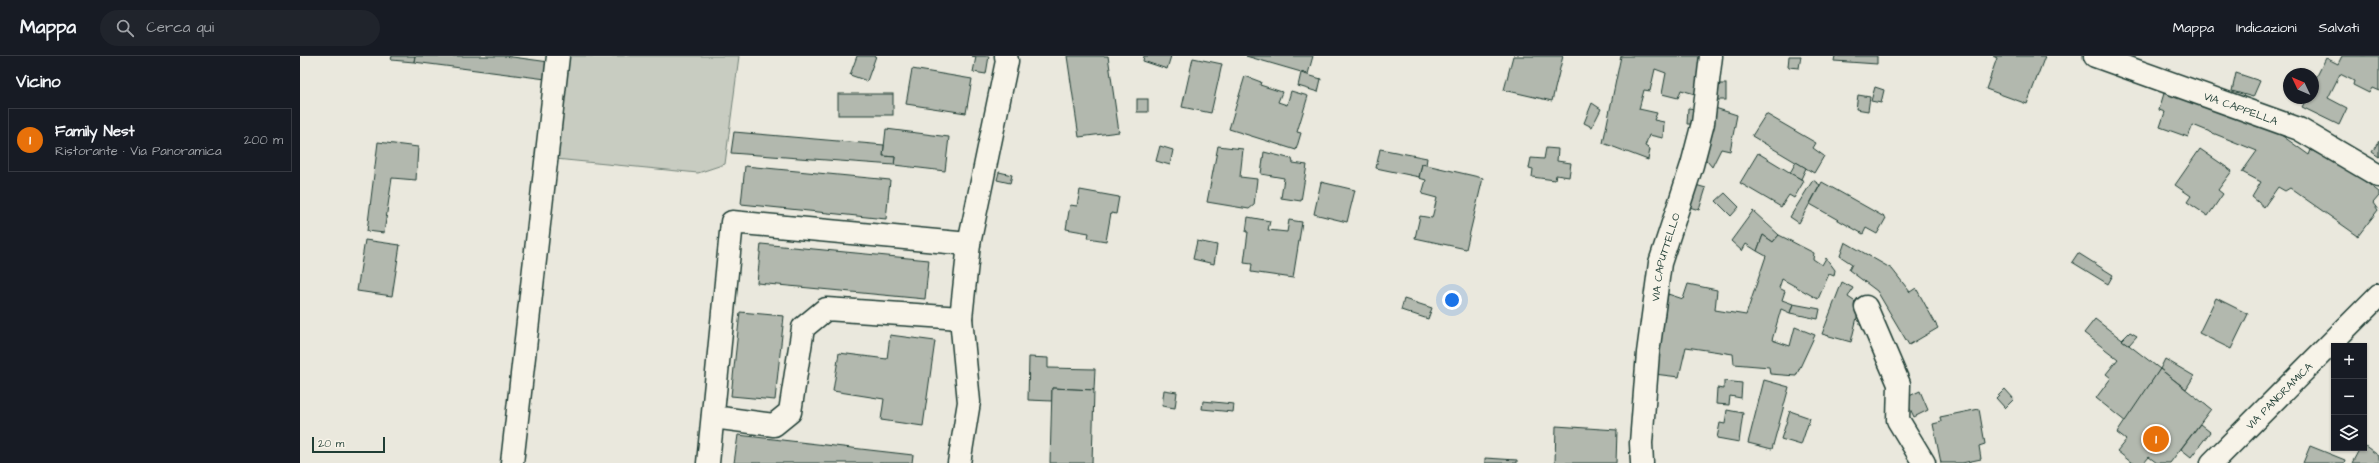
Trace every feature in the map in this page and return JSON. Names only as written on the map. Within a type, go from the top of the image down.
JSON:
[{"type":"street","points":[[512,463],[558,56]]},
{"type":"street","points":[[959,463],[969,402],[961,318],[969,244],[1007,61],[1006,56]]},
{"type":"street","name":"VIA CAPUTTELLO","points":[[1642,463],[1641,443],[1648,353],[1660,263],[1692,165],[1703,123],[1711,56]]},
{"type":"street","name":"VIA CAPPELLA","points":[[2095,56],[2299,129],[2379,176]]},
{"type":"street","points":[[708,463],[732,222],[969,244]]},
{"type":"street","name":"VIA PANORAMICA","points":[[2212,463],[2379,295]]},
{"type":"street","points":[[1866,307],[1899,384],[1898,420],[1924,463]]},
{"type":"street","points":[[713,417],[774,425],[790,412],[803,328],[826,309],[961,318]]},
{"type":"shaded area","points":[[561,56],[739,56],[725,164],[698,173],[545,158]]},
{"type":"building","points":[[392,56],[415,56],[414,62],[391,60]]},
{"type":"building","points":[[415,56],[505,56],[549,62],[546,79],[414,62]]},
{"type":"building","points":[[857,56],[876,56],[867,81],[850,75]]},
{"type":"building","points":[[972,56],[989,56],[986,74],[973,72],[976,57]]},
{"type":"building","points":[[1067,56],[1108,56],[1119,132],[1079,137]]},
{"type":"building","points":[[1144,56],[1171,56],[1167,69],[1143,61]]},
{"type":"building","points":[[1246,56],[1313,56],[1308,74]]},
{"type":"building","points":[[1513,56],[1563,56],[1552,101],[1504,90]]},
{"type":"building","points":[[1621,56],[1706,56],[1695,94],[1681,90],[1678,98],[1662,94],[1666,73],[1655,69],[1650,91],[1644,90],[1639,109],[1657,113],[1654,120],[1664,122],[1663,138],[1649,135],[1645,146],[1650,149],[1648,160],[1603,143]]},
{"type":"building","points":[[1789,56],[1801,56],[1799,68],[1788,67]]},
{"type":"building","points":[[1835,56],[1877,56],[1877,64],[1834,61]]},
{"type":"building","points":[[1993,56],[2045,56],[2027,104],[1986,89],[1997,58]]},
{"type":"building","points":[[2342,56],[2379,56],[2379,91],[2372,88],[2369,93],[2353,85],[2354,81],[2340,74],[2328,98],[2347,108],[2339,125],[2302,107],[2304,104],[2319,104],[2319,72],[2326,58],[2338,64]]},
{"type":"building","points":[[1193,58],[1222,64],[1211,113],[1182,107]]},
{"type":"building","points":[[912,69],[972,79],[966,113],[906,104]]},
{"type":"building","points":[[1301,73],[1321,79],[1318,92],[1298,86]]},
{"type":"building","points":[[2236,73],[2260,81],[2253,97],[2232,91]]},
{"type":"building","points":[[1245,76],[1261,82],[1260,85],[1282,92],[1278,102],[1287,105],[1291,91],[1308,96],[1297,132],[1301,133],[1296,150],[1229,129]]},
{"type":"building","points":[[1716,84],[1726,84],[1726,100],[1716,100]]},
{"type":"building","points":[[1875,87],[1884,90],[1881,103],[1871,101]]},
{"type":"building","points":[[2165,90],[2277,132],[2309,155],[2311,150],[2350,170],[2379,192],[2379,196],[2373,203],[2378,210],[2358,236],[2290,188],[2285,191],[2278,187],[2264,207],[2252,197],[2261,182],[2242,172],[2257,151],[2193,125],[2188,137],[2160,127],[2165,112],[2159,110]]},
{"type":"building","points":[[838,94],[893,94],[893,115],[838,115]]},
{"type":"building","points":[[1858,95],[1870,97],[1868,111],[1856,109]]},
{"type":"building","points":[[1137,99],[1148,99],[1148,112],[1137,112]]},
{"type":"building","points":[[1592,103],[1601,109],[1592,127],[1584,123]]},
{"type":"building","points":[[1712,107],[1737,115],[1730,151],[1721,149],[1712,167],[1702,155]]},
{"type":"building","points":[[1688,108],[1697,109],[1695,124],[1687,124]]},
{"type":"building","points":[[1766,114],[1816,143],[1813,148],[1824,156],[1814,173],[1752,136]]},
{"type":"building","points":[[886,129],[949,137],[945,171],[894,165],[895,157],[883,156]]},
{"type":"building","points":[[734,132],[884,145],[883,156],[895,157],[894,165],[731,153]]},
{"type":"building","points":[[2379,141],[2379,157],[2372,152]]},
{"type":"building","points":[[378,142],[418,147],[416,180],[392,178],[384,233],[367,231]]},
{"type":"building","points":[[1160,146],[1173,150],[1170,165],[1156,161]]},
{"type":"building","points":[[1218,146],[1243,149],[1240,177],[1257,179],[1254,205],[1249,209],[1207,202]]},
{"type":"building","points":[[1546,148],[1558,149],[1557,161],[1571,163],[1569,177],[1556,175],[1555,180],[1532,177],[1533,169],[1529,168],[1531,158],[1544,159]]},
{"type":"building","points":[[1380,149],[1427,158],[1426,165],[1422,164],[1419,177],[1376,168]]},
{"type":"building","points":[[2200,149],[2232,171],[2218,190],[2223,194],[2208,216],[2187,202],[2191,196],[2175,185]]},
{"type":"building","points":[[1264,152],[1292,159],[1293,163],[1307,165],[1301,201],[1281,198],[1284,178],[1261,174]]},
{"type":"building","points":[[1758,153],[1804,181],[1794,198],[1789,195],[1781,207],[1740,183]]},
{"type":"building","points":[[1796,162],[1806,168],[1801,179],[1790,173]]},
{"type":"building","points":[[1422,164],[1483,178],[1466,249],[1415,238],[1420,216],[1432,218],[1437,198],[1422,194],[1426,180],[1419,178]]},
{"type":"building","points":[[745,166],[890,180],[886,219],[741,204]]},
{"type":"building","points":[[999,172],[1012,175],[1010,183],[997,180]]},
{"type":"building","points":[[1813,180],[1820,185],[1799,223],[1790,217]]},
{"type":"building","points":[[1321,182],[1355,190],[1347,222],[1314,214]]},
{"type":"building","points":[[1822,182],[1886,218],[1877,234],[1866,228],[1863,234],[1810,204]]},
{"type":"building","points":[[1692,184],[1706,188],[1699,210],[1686,206]]},
{"type":"building","points":[[1080,190],[1119,197],[1116,214],[1111,213],[1106,241],[1088,238],[1089,233],[1066,229],[1070,205],[1077,206]]},
{"type":"building","points":[[1725,193],[1739,207],[1731,216],[1716,201]]},
{"type":"building","points":[[1753,211],[1779,235],[1773,242],[1763,235],[1757,251],[1746,244],[1742,251],[1731,241]]},
{"type":"building","points":[[1248,217],[1270,221],[1268,230],[1287,232],[1289,220],[1302,222],[1293,278],[1251,272],[1252,264],[1244,263],[1248,232],[1246,232]]},
{"type":"building","points":[[1763,235],[1773,242],[1779,235],[1814,253],[1813,259],[1822,265],[1826,258],[1835,270],[1834,276],[1829,274],[1818,299],[1782,279],[1779,288],[1785,291],[1782,300],[1793,304],[1790,313],[1781,309],[1772,340],[1790,346],[1795,327],[1815,335],[1796,376],[1770,374],[1769,367],[1734,364],[1733,354],[1686,347],[1679,377],[1654,374],[1668,294],[1683,299],[1688,284],[1717,290],[1715,310],[1746,315],[1766,256],[1757,251]]},
{"type":"building","points":[[365,240],[400,245],[392,296],[357,291]]},
{"type":"building","points":[[1197,241],[1217,245],[1214,264],[1193,259]]},
{"type":"building","points":[[1845,242],[1892,269],[1910,292],[1916,288],[1938,328],[1909,345],[1877,291],[1849,270],[1852,264],[1840,256]]},
{"type":"building","points":[[761,244],[929,260],[925,299],[757,283]]},
{"type":"building","points":[[2078,253],[2113,275],[2108,284],[2072,262]]},
{"type":"building","points":[[1842,282],[1853,288],[1848,297],[1860,305],[1851,342],[1822,334]]},
{"type":"building","points":[[2216,298],[2248,314],[2231,349],[2199,333]]},
{"type":"building","points":[[1404,299],[1432,308],[1428,319],[1401,310]]},
{"type":"building","points":[[1793,304],[1820,309],[1818,319],[1790,313]]},
{"type":"building","points":[[740,312],[784,316],[775,400],[731,396]]},
{"type":"building","points":[[2095,319],[2160,369],[2126,422],[2096,398],[2111,378],[2106,374],[2118,359],[2084,333]]},
{"type":"building","points":[[2130,332],[2137,336],[2129,345],[2122,340]]},
{"type":"building","points":[[890,335],[935,341],[923,426],[881,420],[884,399],[833,391],[839,353],[887,359]]},
{"type":"building","points":[[1029,357],[1048,358],[1048,368],[1095,369],[1094,390],[1052,388],[1052,401],[1028,400]]},
{"type":"building","points":[[2165,359],[2194,376],[2186,389],[2160,369]]},
{"type":"building","points":[[2160,369],[2211,409],[2170,463],[2157,463],[2149,457],[2144,463],[2132,463],[2117,451],[2126,440],[2117,433]]},
{"type":"building","points":[[1764,380],[1789,387],[1772,449],[1748,443]]},
{"type":"building","points":[[1724,381],[1742,383],[1741,398],[1730,396],[1729,405],[1716,404],[1717,388],[1724,389]]},
{"type":"building","points":[[1052,388],[1094,390],[1092,463],[1050,463]]},
{"type":"building","points":[[2005,389],[2014,399],[2005,408],[1996,398]]},
{"type":"building","points":[[1164,390],[1177,392],[1175,408],[1162,406]]},
{"type":"building","points":[[1920,391],[1928,410],[1914,417],[1905,398]]},
{"type":"building","points":[[1203,401],[1234,404],[1233,412],[1202,409]]},
{"type":"building","points":[[1979,409],[1985,444],[1979,446],[1981,459],[1962,463],[1941,463],[1933,424],[1941,422],[1940,417]]},
{"type":"building","points":[[1727,410],[1743,413],[1739,442],[1717,438],[1720,423],[1725,424]]},
{"type":"building","points":[[1790,411],[1810,418],[1801,445],[1781,439]]},
{"type":"building","points":[[2200,424],[2210,432],[2191,457],[2181,449]]},
{"type":"building","points":[[1556,426],[1617,430],[1616,463],[1555,463]]},
{"type":"building","points":[[738,435],[913,455],[912,463],[734,463]]},
{"type":"building","points":[[2310,446],[2345,460],[2344,463],[2303,463]]},
{"type":"building","points":[[2367,447],[2379,456],[2379,463],[2352,463],[2358,451],[2367,451]]},
{"type":"building","points":[[1485,458],[1517,460],[1517,463],[1485,463]]},
{"type":"place","name":"Family Nest","points":[[2156,439]]}]
